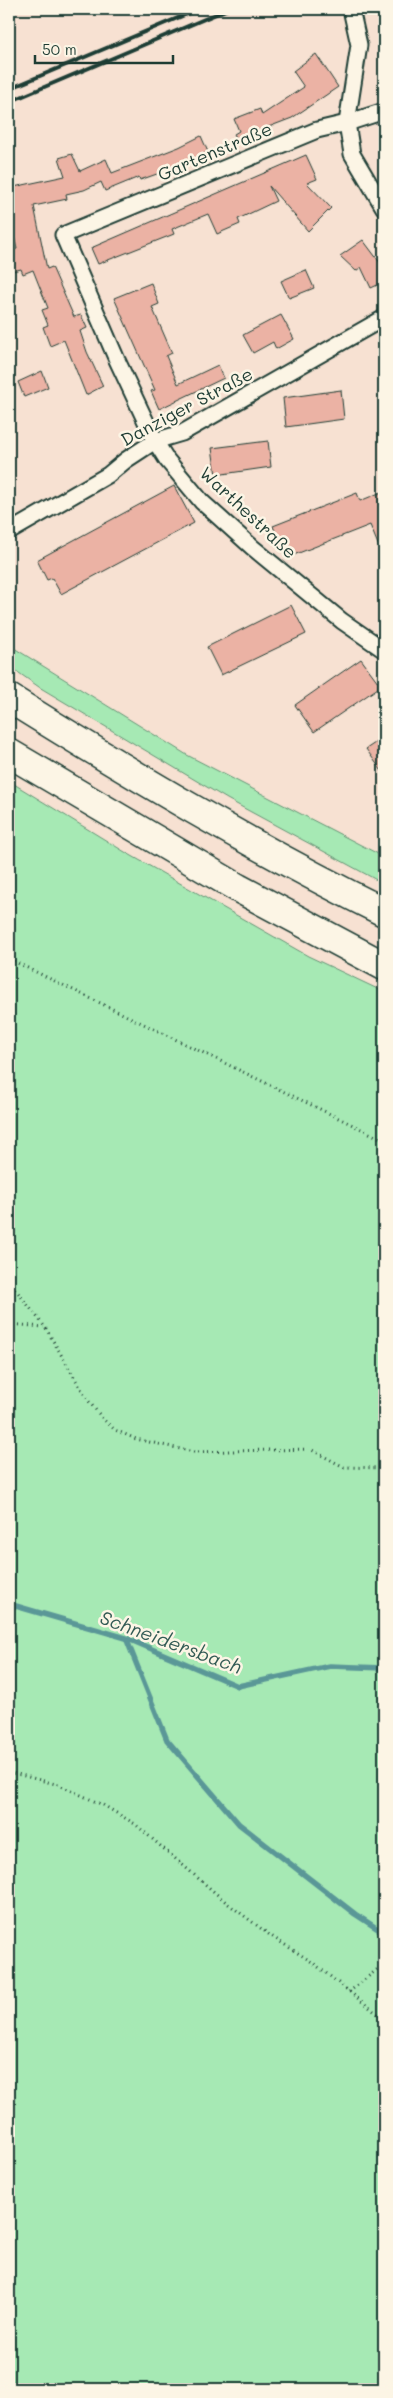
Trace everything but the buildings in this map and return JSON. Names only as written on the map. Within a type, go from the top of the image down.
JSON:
[{"type":"highway","points":[[9,698],[154,788],[328,884],[384,912]]},
{"type":"highway","points":[[9,752],[238,888],[384,966]]},
{"type":"street","points":[[351,9],[359,45],[347,123],[352,154],[384,208]]},
{"type":"street","name":"Gartenstraße","points":[[63,235],[317,130],[384,111]]},
{"type":"street","name":"Warthestraße","points":[[63,235],[117,360],[155,441],[167,460],[202,502],[252,547],[342,621],[384,650]]},
{"type":"street","name":"Danziger Straße","points":[[9,532],[108,475],[126,460],[155,441],[182,433],[384,318]]},
{"type":"path","points":[[9,959],[384,1140]]},
{"type":"path","points":[[9,1281],[45,1327],[87,1399],[103,1419],[115,1430],[136,1439],[194,1452],[310,1449],[344,1466],[384,1468]]},
{"type":"path","points":[[9,1324],[45,1327]]},
{"type":"path","points":[[9,1772],[59,1785],[104,1805],[136,1824],[227,1902],[271,1936],[312,1962],[384,2019]]},
{"type":"path","points":[[350,1992],[384,1964]]},
{"type":"green space","points":[[9,645],[187,755],[384,857],[384,884],[227,799],[39,687],[9,666]]},
{"type":"green space","points":[[9,781],[125,852],[308,956],[384,992],[384,2389],[9,2389]]},
{"type":"waterway","name":"Schneidersbach","points":[[9,1604],[126,1638],[238,1686],[330,1666],[384,1668]]},
{"type":"waterway","points":[[126,1638],[167,1740],[239,1824],[355,1914],[384,1933]]},
{"type":"railway","points":[[9,89],[199,9]]},
{"type":"railway","points":[[9,102],[228,9]]}]
